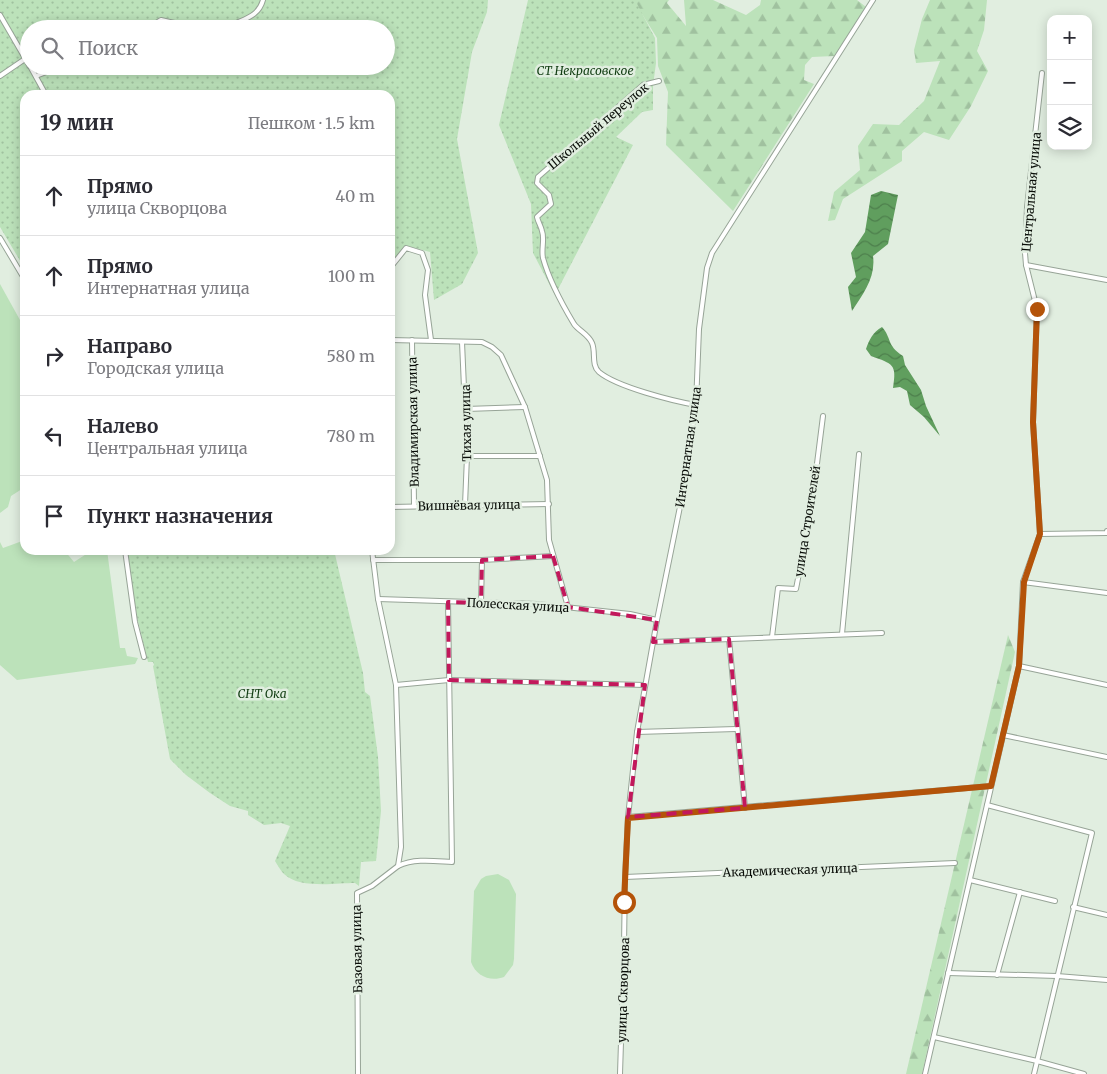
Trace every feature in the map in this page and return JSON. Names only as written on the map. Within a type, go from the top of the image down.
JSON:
[{"type":"street","points":[[244,20],[261,9],[263,0]]},
{"type":"street","name":"Интернатная улица","points":[[625,877],[628,818],[637,732],[684,487],[696,405],[699,329],[709,260],[873,0]]},
{"type":"street","points":[[0,14],[20,50]]},
{"type":"street","points":[[0,76],[20,62]]},
{"type":"street","name":"Центральная улица","points":[[925,1074],[1019,666],[1024,582],[1040,534],[1033,422],[1037,309],[1026,265],[1028,207],[1042,73]]},
{"type":"street","points":[[36,76],[43,90]]},
{"type":"street","name":"Школьный переулок","points":[[659,80],[643,85],[538,176],[538,183],[550,195],[552,204],[537,217],[543,232],[543,257],[557,293],[575,326],[590,340],[593,346],[596,369],[622,384],[669,400],[696,405]]},
{"type":"street","points":[[0,238],[20,272]]},
{"type":"street","points":[[395,262],[406,248],[422,253],[428,270],[425,295],[431,340]]},
{"type":"street","points":[[1026,265],[1107,280]]},
{"type":"street","points":[[395,340],[482,342],[501,356],[525,407],[547,480],[549,540],[568,607]]},
{"type":"street","name":"Владимирская улица","points":[[412,340],[414,505]]},
{"type":"street","name":"Тихая улица","points":[[462,342],[468,456],[464,505]]},
{"type":"street","points":[[466,409],[525,407]]},
{"type":"street","name":"улица Строителей","points":[[772,637],[778,588],[796,589],[811,510],[823,416]]},
{"type":"street","points":[[842,634],[859,454]]},
{"type":"street","points":[[468,456],[540,456]]},
{"type":"street","name":"Вишнёвая улица","points":[[395,507],[549,504]]},
{"type":"street","points":[[1040,534],[1107,533],[1107,531]]},
{"type":"street","points":[[126,555],[135,622],[144,657]]},
{"type":"street","points":[[372,555],[378,599],[396,685],[401,847],[398,866]]},
{"type":"street","points":[[373,560],[482,560],[553,556]]},
{"type":"street","points":[[481,603],[482,560]]},
{"type":"street","points":[[1024,582],[1107,593]]},
{"type":"street","name":"Полесская улица","points":[[378,599],[537,604],[630,614],[657,620]]},
{"type":"street","points":[[398,866],[416,860],[452,862],[448,602]]},
{"type":"street","points":[[653,642],[882,633]]},
{"type":"street","points":[[729,639],[745,808]]},
{"type":"street","points":[[1019,666],[1107,685]]},
{"type":"street","points":[[396,685],[449,680],[645,685]]},
{"type":"street","points":[[637,732],[736,728]]},
{"type":"street","points":[[1003,735],[1107,757]]},
{"type":"street","points":[[628,818],[991,786]]},
{"type":"street","points":[[987,805],[1092,833],[1034,1074]]},
{"type":"street","name":"Академическая улица","points":[[625,877],[955,863]]},
{"type":"street","name":"Базовая улица","points":[[358,1074],[356,893],[372,886],[398,866]]},
{"type":"street","name":"улица Скворцова","points":[[620,1074],[625,877]]},
{"type":"street","points":[[970,880],[1055,901]]},
{"type":"street","points":[[997,975],[1020,892]]},
{"type":"street","points":[[1073,907],[1107,915]]},
{"type":"street","points":[[948,973],[1057,976],[1107,980]]},
{"type":"street","points":[[934,1037],[1084,1074]]},
{"type":"highlighted area","points":[[553,556],[568,607],[657,620],[653,642],[729,639],[745,808],[628,817],[645,685],[449,680],[448,602],[481,603],[482,560]]},
{"type":"green space","points":[[0,0],[488,0],[487,12],[472,52],[457,139],[478,253],[462,284],[434,300],[430,252],[407,246],[395,260],[395,90],[20,90],[20,261],[0,227]]},
{"type":"green space","name":"СТ Некрасовское","points":[[528,0],[635,0],[655,38],[656,63],[653,86],[653,110],[642,112],[616,137],[633,145],[555,295],[533,253],[531,204],[499,125]]},
{"type":"green space","points":[[631,0],[669,0],[667,3],[686,26],[684,0],[713,0],[746,15],[760,5],[761,0],[857,0],[866,7],[834,56],[812,57],[805,65],[804,80],[814,84],[733,211],[666,145],[668,92],[658,66],[657,38]]},
{"type":"green space","points":[[930,0],[987,0],[984,30],[977,51],[988,71],[971,106],[949,140],[924,132],[902,151],[902,161],[843,199],[835,220],[828,221],[834,192],[860,170],[858,146],[873,124],[899,125],[924,101],[940,61],[916,63],[914,50],[922,19]]},
{"type":"green space","points":[[0,284],[20,320],[20,490],[11,496],[8,507],[0,513]]},
{"type":"green space","points":[[0,542],[3,548],[20,542],[20,555],[68,555],[74,562],[85,555],[108,555],[120,648],[125,648],[127,656],[138,658],[135,664],[17,680],[0,665]]},
{"type":"green space","name":"СНТ Ока","points":[[128,555],[335,555],[363,673],[365,692],[370,696],[378,757],[381,811],[376,861],[361,862],[359,886],[355,883],[308,883],[291,879],[283,873],[275,861],[290,826],[281,823],[264,825],[248,815],[248,811],[230,806],[210,793],[186,775],[170,759],[154,665],[153,662],[148,662],[137,617]]},
{"type":"green space","points":[[1008,635],[1015,652],[922,1074],[906,1074]]},
{"type":"green space","points":[[498,874],[509,880],[516,894],[514,959],[513,965],[504,977],[494,979],[484,977],[476,971],[471,962],[474,891],[481,879]]},
{"type":"water","points":[[881,191],[898,195],[888,244],[873,256],[871,278],[852,311],[848,287],[856,277],[851,253],[865,232],[871,195]]},
{"type":"water","points":[[882,327],[894,348],[903,356],[905,365],[921,390],[940,436],[924,417],[910,405],[907,391],[900,387],[893,388],[894,369],[892,366],[871,356],[866,349],[872,336]]},
{"type":"route","points":[[624,902],[628,818],[991,786],[1019,666],[1024,582],[1040,534],[1033,422],[1037,309]]}]
